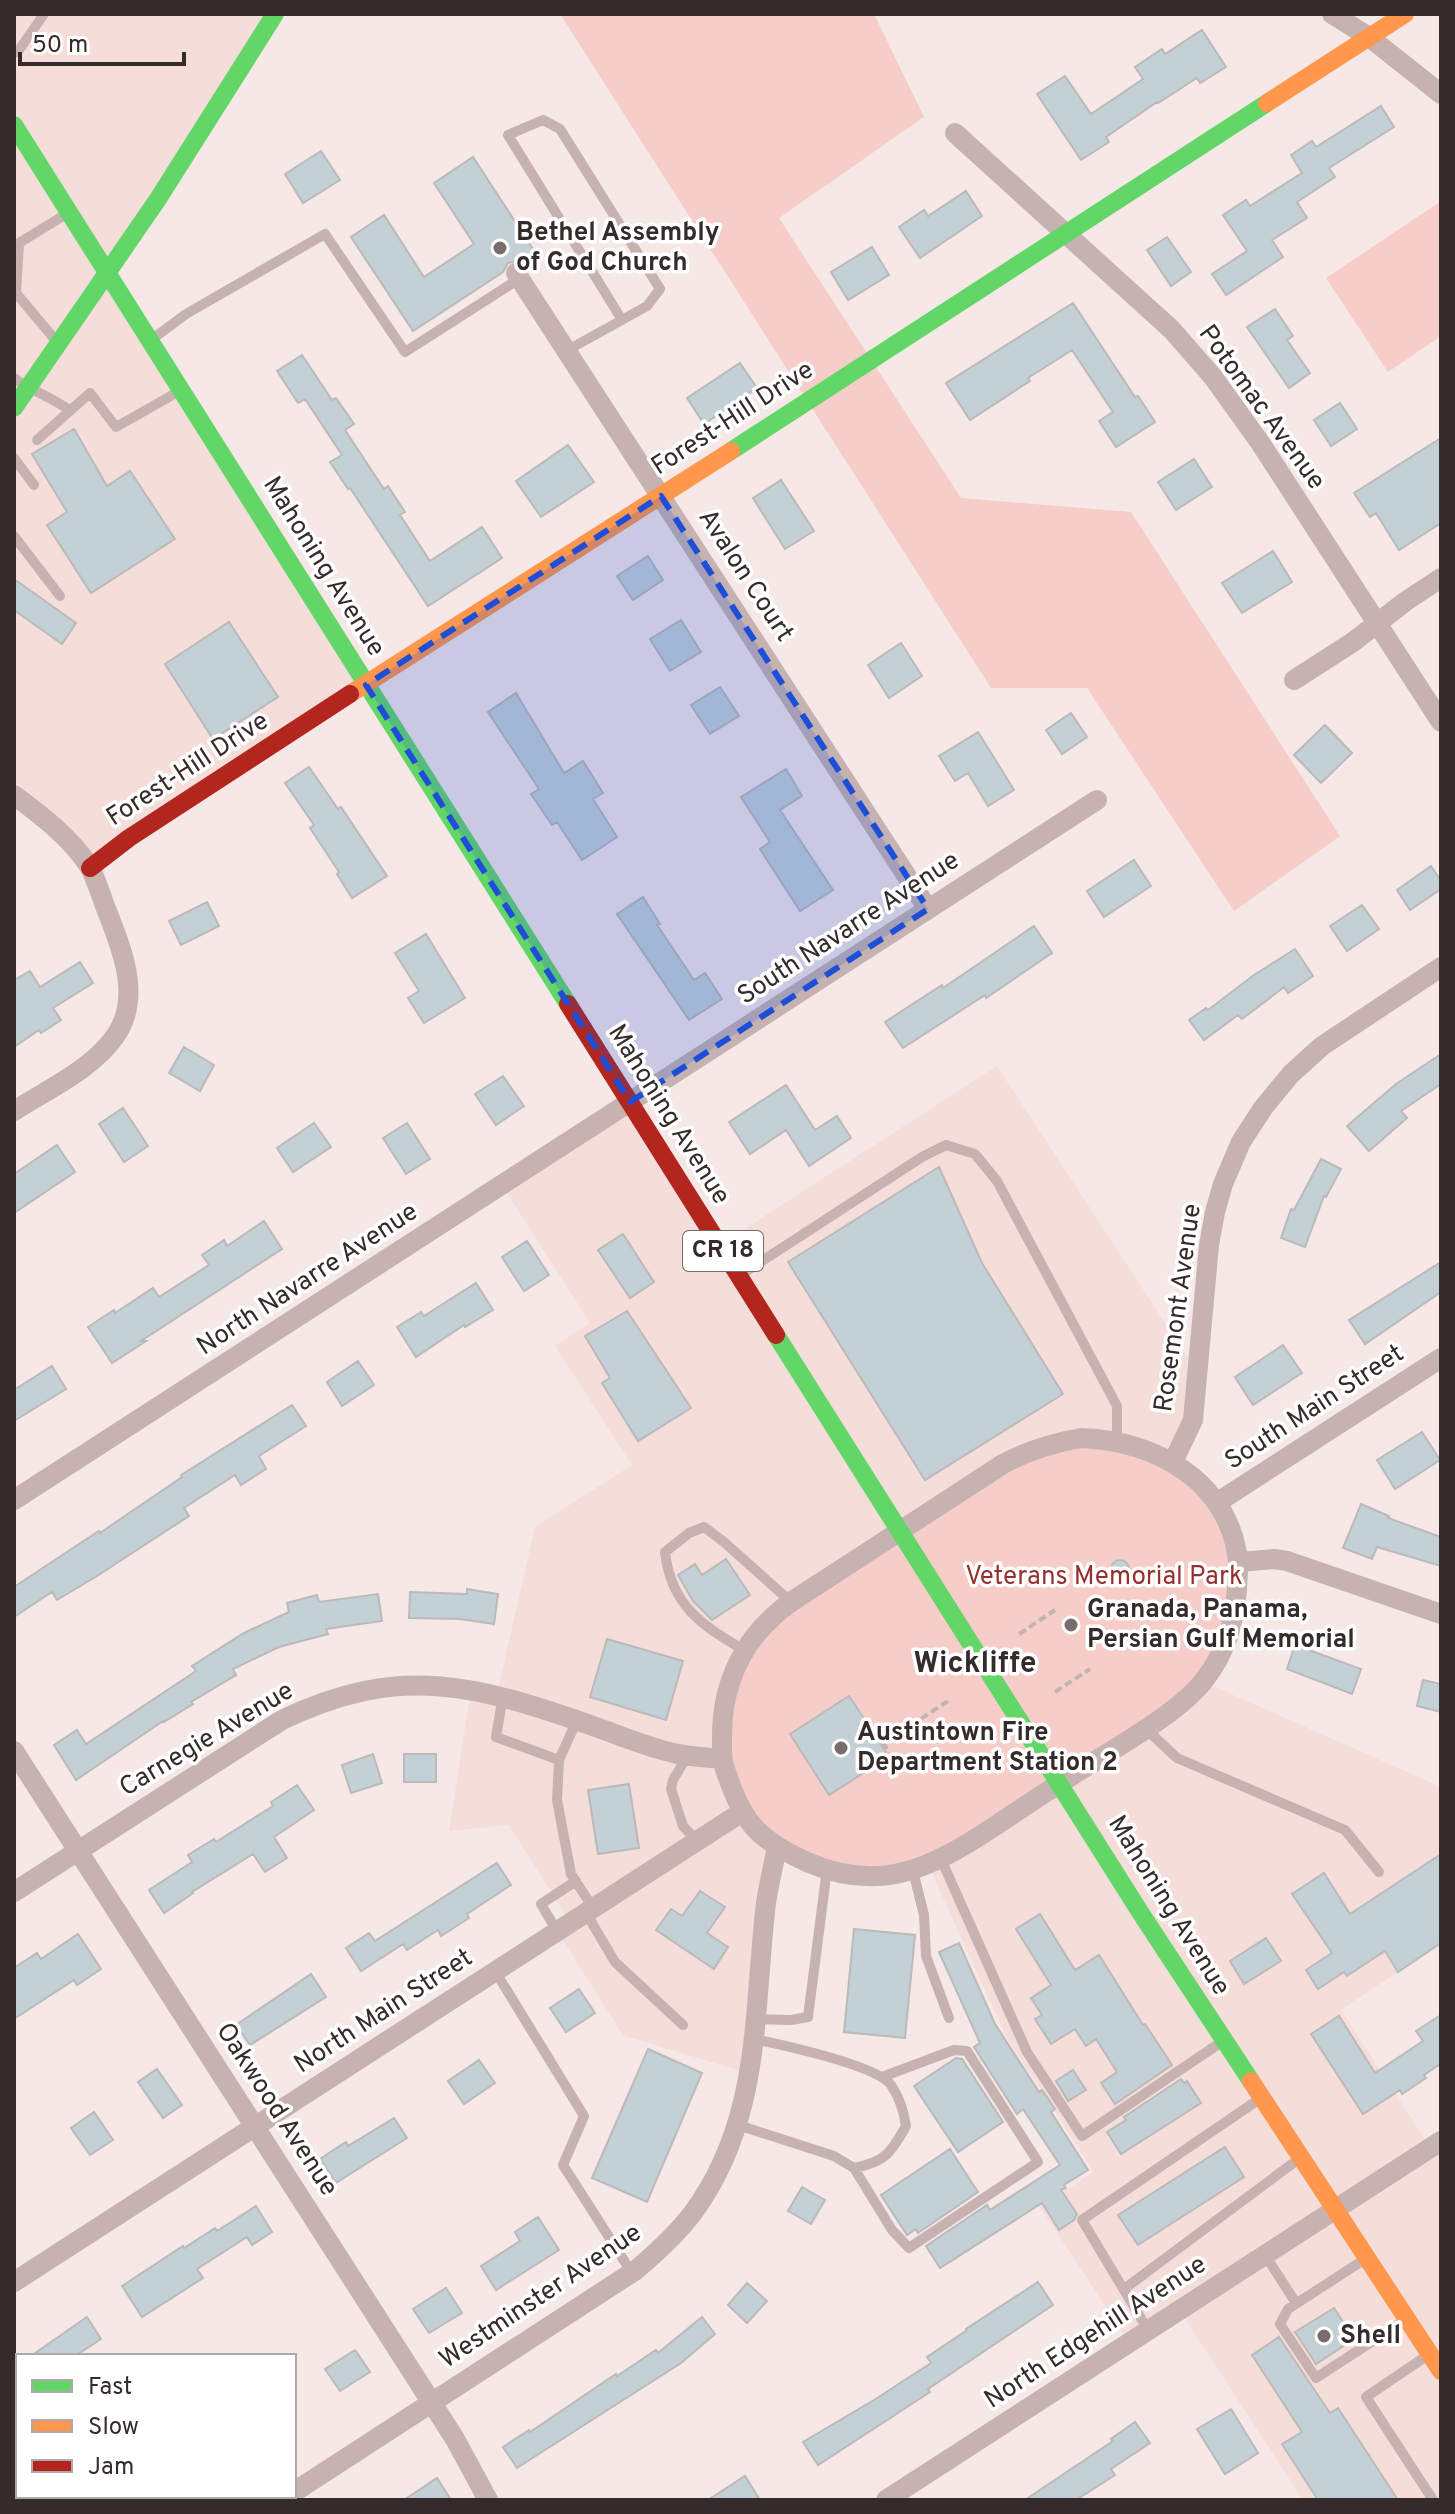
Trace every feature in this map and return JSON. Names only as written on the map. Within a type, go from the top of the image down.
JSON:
[{"type":"main road","points":[[14,408],[21,383],[58,344],[108,273],[275,14]]},
{"type":"main road","name":"Forest-Hill Drive","points":[[90,868],[218,779],[1405,14]]},
{"type":"main road","name":"Mahoning Avenue","points":[[15,127],[1223,2041],[1441,2371]]},
{"type":"street","points":[[1332,14],[1369,37],[1441,94]]},
{"type":"street","name":"Potomac Avenue","points":[[955,133],[1172,330],[1213,377],[1261,444],[1441,722]]},
{"type":"street","name":"Avalon Court","points":[[518,276],[928,909]]},
{"type":"street","points":[[1294,680],[1441,578]]},
{"type":"street","points":[[14,795],[66,838],[90,868],[125,961],[129,990],[128,1007],[116,1036],[94,1058],[14,1111]]},
{"type":"street","name":"South Navarre Avenue","points":[[630,1102],[1097,800]]},
{"type":"street","name":"Rosemont Avenue","points":[[1173,1462],[1193,1420],[1209,1245],[1215,1212],[1241,1142],[1263,1108],[1291,1074],[1322,1046],[1441,967]]},
{"type":"street","name":"North Navarre Avenue","points":[[14,1500],[630,1102]]},
{"type":"street","name":"South Main Street","points":[[1218,1502],[1441,1358]]},
{"type":"street","points":[[1081,1438],[1117,1443],[1173,1462],[1208,1490],[1218,1502],[1233,1536],[1239,1562],[1233,1620],[1220,1657],[1204,1682],[1189,1697],[1145,1728],[941,1859],[913,1871],[860,1877],[827,1869],[777,1848],[750,1824],[742,1812],[722,1759],[722,1723],[727,1689],[744,1650],[762,1626],[791,1602],[1026,1452],[1081,1438]]},
{"type":"street","points":[[1239,1562],[1287,1561],[1441,1614]]},
{"type":"street","name":"Carnegie Avenue","points":[[14,1892],[282,1720],[325,1701],[369,1689],[436,1685],[503,1696],[674,1753],[722,1759]]},
{"type":"street","name":"Oakwood Avenue","points":[[14,1751],[455,2439],[488,2500]]},
{"type":"street","name":"North Main Street","points":[[14,2282],[742,1812]]},
{"type":"street","name":"Westminster Avenue","points":[[296,2491],[632,2273],[661,2249],[693,2213],[720,2170],[748,2090],[767,1900],[777,1848]]},
{"type":"street","name":"North Edgehill Avenue","points":[[886,2500],[1441,2141]]},
{"type":"lane","points":[[14,53],[44,14]]},
{"type":"lane","points":[[566,351],[622,320],[647,306],[660,289],[560,129],[543,120],[508,135],[622,320]]},
{"type":"lane","points":[[58,344],[15,294],[16,239],[69,212]]},
{"type":"lane","points":[[150,340],[186,314],[325,234],[405,352],[518,276]]},
{"type":"lane","points":[[21,383],[69,410]]},
{"type":"lane","points":[[37,440],[90,393],[116,427],[181,390]]},
{"type":"lane","points":[[14,458],[34,485]]},
{"type":"lane","points":[[14,536],[60,596]]},
{"type":"lane","points":[[739,1276],[922,1157],[946,1145],[975,1154],[997,1181],[1117,1406],[1117,1443]]},
{"type":"lane","points":[[744,1650],[709,1630],[679,1598],[668,1575],[665,1552],[689,1533],[704,1527],[791,1602]]},
{"type":"lane","points":[[503,1696],[496,1737],[559,1760]]},
{"type":"lane","points":[[577,1720],[559,1760],[557,1800],[571,1874],[615,1962],[683,2025]]},
{"type":"lane","points":[[1145,1728],[1177,1758],[1345,1830],[1379,1872]]},
{"type":"lane","points":[[688,1755],[671,1789],[683,1826],[697,1841]]},
{"type":"lane","points":[[941,1859],[1027,2052],[1082,2136],[1223,2041]]},
{"type":"lane","points":[[755,2029],[808,2017],[827,1869]]},
{"type":"lane","points":[[913,1871],[924,1915],[926,1956],[949,2018]]},
{"type":"lane","points":[[557,1931],[541,1904],[576,1881]]},
{"type":"lane","points":[[495,1971],[584,2116],[563,2165],[632,2273]]},
{"type":"lane","points":[[755,2029],[882,2077],[890,2084],[902,2106],[906,2126],[886,2157],[873,2165],[854,2168]]},
{"type":"lane","points":[[738,2125],[834,2156],[854,2168],[892,2230],[909,2248],[1038,2162],[967,2051],[954,2050],[882,2077]]},
{"type":"lane","points":[[1148,2330],[1082,2220],[1260,2098]]},
{"type":"lane","points":[[1124,2289],[1300,2158]]},
{"type":"lane","points":[[1265,2255],[1296,2303]]},
{"type":"lane","points":[[1367,2258],[1288,2309],[1280,2324],[1316,2378],[1407,2319]]},
{"type":"lane","points":[[1430,2354],[1366,2397],[1433,2500]]},
{"type":"path","points":[[1019,1634],[1055,1610]]},
{"type":"path","points":[[1055,1692],[1090,1669]]},
{"type":"path","points":[[876,1765],[890,1755],[882,1744],[951,1699]]},
{"type":"highlighted area","points":[[661,496],[928,909],[630,1102],[366,685]]},
{"type":"shaded area","points":[[14,14],[275,14],[108,273],[366,685],[90,868],[14,795]]},
{"type":"shaded area","points":[[997,1066],[1197,1372],[1173,1462],[777,1848],[750,2074],[623,2035],[557,1931],[570,1922],[509,1825],[449,1831],[471,1690],[497,1694],[535,1527],[632,1465],[555,1346],[590,1323],[502,1185],[630,1102],[720,1245]]},
{"type":"shaded area","points":[[1204,1682],[1441,1787],[1441,1943],[1341,2010],[1430,2147],[1441,2141],[1441,2500],[1303,2500],[1180,2311],[1129,2342],[1040,2207],[1094,2172],[1007,2038],[928,1865]]},
{"type":"green space","points":[[560,14],[874,14],[924,117],[779,218],[961,498],[1131,512],[1340,836],[1234,911],[1087,688],[991,688]]},
{"type":"green space","points":[[1441,201],[1441,336],[1388,372],[1326,278]]},
{"type":"green space","name":"Veterans Memorial Park","points":[[1052,1443],[1148,1451],[1228,1522],[1235,1606],[1204,1682],[974,1840],[860,1877],[750,1824],[722,1723],[762,1626]]},
{"type":"building","points":[[1202,30],[1226,67],[1200,83],[1197,78],[1157,102],[1106,137],[1109,142],[1081,160],[1037,94],[1065,76],[1091,114],[1143,79],[1135,67],[1162,49],[1165,54]]},
{"type":"building","points":[[1381,106],[1394,127],[1329,168],[1335,177],[1297,202],[1307,218],[1272,240],[1283,257],[1226,295],[1212,274],[1247,251],[1223,215],[1246,200],[1250,206],[1302,173],[1291,155],[1312,141],[1316,147]]},
{"type":"building","points":[[321,151],[340,180],[303,203],[285,174]]},
{"type":"building","name":"Bethel Assembly of God Church","points":[[473,157],[535,252],[520,261],[508,263],[503,272],[413,331],[351,237],[384,215],[424,277],[474,244],[434,183]]},
{"type":"building","points":[[966,191],[982,216],[920,258],[899,227],[924,210],[928,216]]},
{"type":"building","points":[[1167,237],[1191,272],[1171,286],[1147,250]]},
{"type":"building","points":[[872,247],[889,275],[848,300],[831,272]]},
{"type":"building","points":[[1073,303],[1155,422],[1116,447],[1099,421],[1113,412],[1072,350],[970,420],[946,383]]},
{"type":"building","points":[[1275,309],[1293,336],[1287,340],[1310,373],[1289,388],[1247,327]]},
{"type":"building","points":[[302,355],[332,400],[336,398],[354,424],[345,430],[384,489],[388,486],[405,512],[400,515],[430,561],[482,527],[502,558],[428,606],[330,462],[342,455],[305,399],[298,403],[277,371]]},
{"type":"building","points":[[740,363],[757,388],[704,424],[687,398]]},
{"type":"building","points":[[1340,403],[1357,429],[1331,446],[1314,420]]},
{"type":"building","points":[[74,429],[107,486],[130,471],[175,539],[91,593],[47,525],[67,512],[32,454]]},
{"type":"building","points":[[1441,438],[1441,523],[1399,550],[1376,513],[1370,517],[1354,493]]},
{"type":"building","points":[[568,445],[594,482],[541,517],[516,481]]},
{"type":"building","points":[[1194,459],[1212,487],[1176,510],[1158,482]]},
{"type":"building","points":[[781,480],[814,531],[785,549],[753,498]]},
{"type":"building","points":[[1273,551],[1292,582],[1242,613],[1222,583]]},
{"type":"building","points":[[648,556],[663,580],[633,600],[617,576]]},
{"type":"building","points":[[14,579],[76,623],[62,644],[14,610]]},
{"type":"building","points":[[681,620],[701,652],[670,671],[650,639]]},
{"type":"building","points":[[229,622],[278,697],[213,739],[165,664]]},
{"type":"building","points":[[901,643],[922,676],[889,698],[868,665]]},
{"type":"building","points":[[720,687],[739,716],[710,734],[691,705]]},
{"type":"building","points":[[516,693],[564,773],[583,761],[603,793],[593,799],[617,837],[582,860],[557,822],[552,825],[531,794],[539,789],[488,712]]},
{"type":"building","points":[[1071,713],[1087,737],[1062,754],[1046,730]]},
{"type":"building","points":[[1325,725],[1352,753],[1321,783],[1294,755]]},
{"type":"building","points":[[978,732],[1014,790],[988,806],[968,773],[955,781],[939,756]]},
{"type":"building","points":[[309,767],[338,809],[341,807],[387,876],[352,898],[310,828],[314,825],[285,783]]},
{"type":"building","points":[[786,769],[802,796],[780,810],[833,890],[800,911],[760,849],[770,842],[741,797]]},
{"type":"building","points":[[1134,860],[1151,886],[1104,917],[1087,891]]},
{"type":"building","points":[[1431,866],[1441,881],[1441,889],[1410,910],[1397,890]]},
{"type":"building","points":[[643,897],[660,924],[657,925],[694,980],[705,973],[722,999],[689,1020],[617,914]]},
{"type":"building","points":[[207,902],[219,926],[181,945],[169,921]]},
{"type":"building","points":[[1362,905],[1379,929],[1347,951],[1330,926]]},
{"type":"building","points":[[1034,926],[1052,953],[986,998],[985,995],[903,1048],[885,1022],[942,985],[943,988]]},
{"type":"building","points":[[426,934],[465,998],[424,1023],[408,998],[419,991],[395,953]]},
{"type":"building","points":[[1295,949],[1313,976],[1288,993],[1284,987],[1242,1019],[1238,1015],[1204,1040],[1189,1020]]},
{"type":"building","points":[[80,962],[93,983],[53,1008],[61,1020],[14,1047],[14,980],[30,971],[40,987]]},
{"type":"building","points":[[184,1047],[214,1065],[200,1091],[169,1073]]},
{"type":"building","points":[[1441,1054],[1441,1084],[1401,1111],[1407,1118],[1369,1151],[1347,1126],[1396,1084]]},
{"type":"building","points":[[503,1076],[524,1106],[496,1125],[475,1094]]},
{"type":"building","points":[[786,1085],[815,1130],[837,1116],[851,1138],[809,1166],[786,1130],[750,1154],[729,1122]]},
{"type":"building","points":[[123,1108],[148,1146],[124,1162],[99,1124]]},
{"type":"building","points":[[314,1123],[331,1147],[293,1172],[277,1148]]},
{"type":"building","points":[[407,1123],[430,1159],[406,1174],[383,1138]]},
{"type":"building","points":[[57,1145],[75,1172],[14,1213],[14,1174]]},
{"type":"building","points":[[1321,1159],[1341,1169],[1324,1196],[1305,1247],[1281,1238],[1291,1209],[1294,1210]]},
{"type":"building","points":[[939,1167],[982,1263],[1063,1394],[925,1480],[788,1262]]},
{"type":"building","points":[[264,1221],[282,1249],[112,1363],[88,1327],[153,1288],[159,1297],[209,1265],[202,1255],[224,1240],[227,1246]]},
{"type":"building","points":[[623,1234],[654,1282],[630,1298],[598,1250]]},
{"type":"building","points":[[527,1241],[549,1275],[524,1291],[502,1257]]},
{"type":"building","points":[[1441,1262],[1441,1292],[1365,1344],[1349,1320]]},
{"type":"building","points":[[476,1283],[493,1310],[416,1357],[397,1327],[421,1312],[424,1316]]},
{"type":"building","points":[[627,1311],[691,1408],[638,1441],[602,1383],[610,1378],[585,1336]]},
{"type":"building","points":[[1283,1345],[1302,1373],[1253,1405],[1235,1377]]},
{"type":"building","points":[[358,1361],[374,1385],[342,1406],[327,1382]]},
{"type":"building","points":[[52,1366],[66,1389],[14,1421],[14,1390]]},
{"type":"building","points":[[292,1405],[306,1426],[259,1456],[266,1469],[241,1485],[235,1475],[184,1508],[189,1516],[97,1576],[57,1600],[52,1592],[14,1617],[14,1587]]},
{"type":"building","points":[[1422,1432],[1440,1460],[1395,1489],[1377,1460]]},
{"type":"building","points":[[1361,1504],[1388,1518],[1441,1537],[1441,1566],[1377,1547],[1372,1559],[1343,1548]]},
{"type":"building","points":[[726,1559],[750,1595],[712,1620],[693,1601],[678,1575],[695,1564],[702,1575]]},
{"type":"building","points":[[1116,1560],[1124,1560],[1129,1569],[1127,1576],[1116,1578],[1111,1573],[1111,1565]]},
{"type":"building","points":[[467,1589],[498,1594],[494,1624],[460,1619],[409,1618],[410,1592],[467,1594]]},
{"type":"building","points":[[378,1594],[382,1621],[326,1629],[328,1634],[279,1647],[233,1669],[236,1675],[76,1780],[54,1745],[77,1730],[86,1744],[196,1671],[192,1666],[244,1633],[289,1612],[287,1603],[317,1595],[319,1602]]},
{"type":"building","points":[[607,1639],[683,1661],[666,1720],[590,1697]]},
{"type":"building","points":[[1295,1645],[1361,1669],[1352,1694],[1287,1669]]},
{"type":"building","points":[[1423,1680],[1441,1684],[1441,1712],[1417,1706]]},
{"type":"building","name":"Austintown Fire Department Station 2","points":[[849,1696],[886,1752],[873,1760],[876,1765],[829,1795],[790,1734]]},
{"type":"building","points":[[373,1754],[382,1783],[351,1793],[342,1765]]},
{"type":"building","points":[[404,1754],[436,1754],[436,1782],[404,1782]]},
{"type":"building","points":[[629,1784],[639,1848],[598,1854],[588,1790]]},
{"type":"building","points":[[297,1785],[314,1810],[274,1837],[287,1858],[265,1872],[253,1854],[164,1913],[149,1890],[192,1862],[188,1855],[214,1839],[216,1842],[273,1806],[271,1802]]},
{"type":"building","points":[[1441,1854],[1441,1943],[1398,1972],[1385,1951],[1347,1976],[1344,1972],[1318,1989],[1306,1970],[1332,1953],[1292,1894],[1324,1873],[1350,1914]]},
{"type":"building","points":[[497,1863],[511,1885],[467,1914],[469,1918],[441,1936],[438,1930],[407,1950],[403,1944],[361,1971],[346,1948],[369,1933],[375,1941]]},
{"type":"building","points":[[700,1891],[725,1907],[707,1933],[728,1947],[714,1969],[656,1930],[671,1909],[682,1916]]},
{"type":"building","points":[[1040,1914],[1075,1970],[1099,1955],[1172,2065],[1115,2104],[1101,2083],[1117,2072],[1096,2039],[1086,2046],[1075,2029],[1051,2044],[1035,2019],[1042,2015],[1031,1998],[1051,1985],[1016,1929]]},
{"type":"building","points":[[854,1929],[915,1935],[905,2038],[844,2032]]},
{"type":"building","points":[[78,1934],[101,1969],[77,1985],[74,1980],[14,2019],[14,1968],[37,1953],[41,1959]]},
{"type":"building","points":[[1266,1938],[1281,1961],[1244,1984],[1230,1961]]},
{"type":"building","points":[[959,1943],[995,2024],[1039,2092],[1042,2090],[1055,2109],[1051,2112],[1088,2170],[1061,2190],[1077,2214],[1074,2220],[1059,2230],[1042,2203],[940,2268],[926,2246],[987,2205],[990,2210],[1060,2165],[1023,2109],[1017,2114],[974,2047],[980,2043],[939,1952]]},
{"type":"building","points":[[311,1974],[326,1997],[250,2045],[236,2025]]},
{"type":"building","points":[[579,1989],[595,2013],[566,2032],[550,2008]]},
{"type":"building","points":[[1441,2015],[1441,2069],[1439,2065],[1402,2094],[1400,2090],[1363,2114],[1311,2034],[1339,2016],[1375,2073],[1423,2041],[1416,2031]]},
{"type":"building","points":[[648,2049],[702,2073],[647,2202],[592,2178]]},
{"type":"building","points":[[956,2058],[962,2059],[1003,2122],[958,2152],[914,2086]]},
{"type":"building","points":[[479,2060],[495,2083],[464,2104],[448,2081]]},
{"type":"building","points":[[157,2069],[182,2105],[163,2118],[138,2082]]},
{"type":"building","points":[[1073,2070],[1086,2090],[1068,2101],[1056,2081]]},
{"type":"building","points":[[1181,2079],[1184,2083],[1187,2081],[1201,2103],[1121,2154],[1107,2132]]},
{"type":"building","points":[[94,2112],[113,2140],[90,2155],[71,2128]]},
{"type":"building","points":[[394,2118],[407,2138],[336,2183],[320,2159]]},
{"type":"building","points":[[1225,2147],[1244,2177],[1138,2245],[1118,2215]]},
{"type":"building","points":[[950,2149],[978,2192],[918,2233],[916,2229],[907,2235],[881,2195]]},
{"type":"building","points":[[802,2187],[825,2200],[811,2224],[788,2211]]},
{"type":"building","points":[[256,2206],[272,2232],[252,2245],[247,2237],[197,2269],[203,2278],[142,2317],[122,2286],[183,2246],[215,2228],[217,2231]]},
{"type":"building","points":[[538,2217],[559,2250],[496,2290],[481,2266],[520,2241],[515,2232]]},
{"type":"building","points":[[1038,2282],[1053,2305],[928,2389],[930,2392],[818,2465],[803,2442],[931,2363],[927,2357]]},
{"type":"building","points":[[747,2283],[767,2301],[747,2323],[728,2305]]},
{"type":"building","points":[[446,2288],[462,2313],[429,2333],[413,2309]]},
{"type":"building","name":"Shell","points":[[1334,2308],[1354,2339],[1316,2364],[1295,2332]]},
{"type":"building","points":[[87,2317],[101,2339],[78,2354],[34,2354]]},
{"type":"building","points":[[702,2317],[715,2334],[681,2363],[517,2468],[503,2447],[616,2374],[656,2350],[658,2353]]},
{"type":"building","points":[[1279,2337],[1330,2413],[1338,2408],[1398,2500],[1318,2500],[1282,2444],[1302,2432],[1252,2355]]},
{"type":"building","points":[[355,2350],[370,2372],[340,2391],[325,2369]]},
{"type":"building","points":[[1231,2409],[1258,2453],[1225,2474],[1197,2429]]},
{"type":"building","points":[[1135,2422],[1150,2443],[1111,2469],[1115,2475],[1076,2500],[1025,2500],[1113,2441],[1111,2439]]},
{"type":"building","points":[[745,2476],[760,2500],[708,2500]]},
{"type":"building","points":[[437,2478],[451,2500],[404,2500]]},
{"type":"traffic: fast","points":[[14,408],[158,199],[275,14]]},
{"type":"traffic: fast","points":[[731,451],[1267,103]]},
{"type":"traffic: fast","points":[[14,125],[568,1004]]},
{"type":"traffic: fast","points":[[776,1335],[1140,1912],[1251,2081]]},
{"type":"traffic: slow","points":[[1267,103],[1405,14]]},
{"type":"traffic: slow","points":[[350,694],[731,451]]},
{"type":"traffic: slow","points":[[1251,2081],[1441,2371]]},
{"type":"traffic: jam","points":[[90,868],[129,838],[350,694]]},
{"type":"traffic: jam","points":[[568,1004],[776,1335]]},
{"type":"place","name":"Bethel Assembly of God Church","points":[[500,248]]},
{"type":"place","name":"Granada, Panama, Persian Gulf Memorial","points":[[1071,1625]]},
{"type":"place","name":"Austintown Fire Department Station 2","points":[[841,1748]]},
{"type":"place","name":"Shell","points":[[1324,2336]]},
{"type":"district","name":"Wickliffe","points":[[975,1664]]}]
